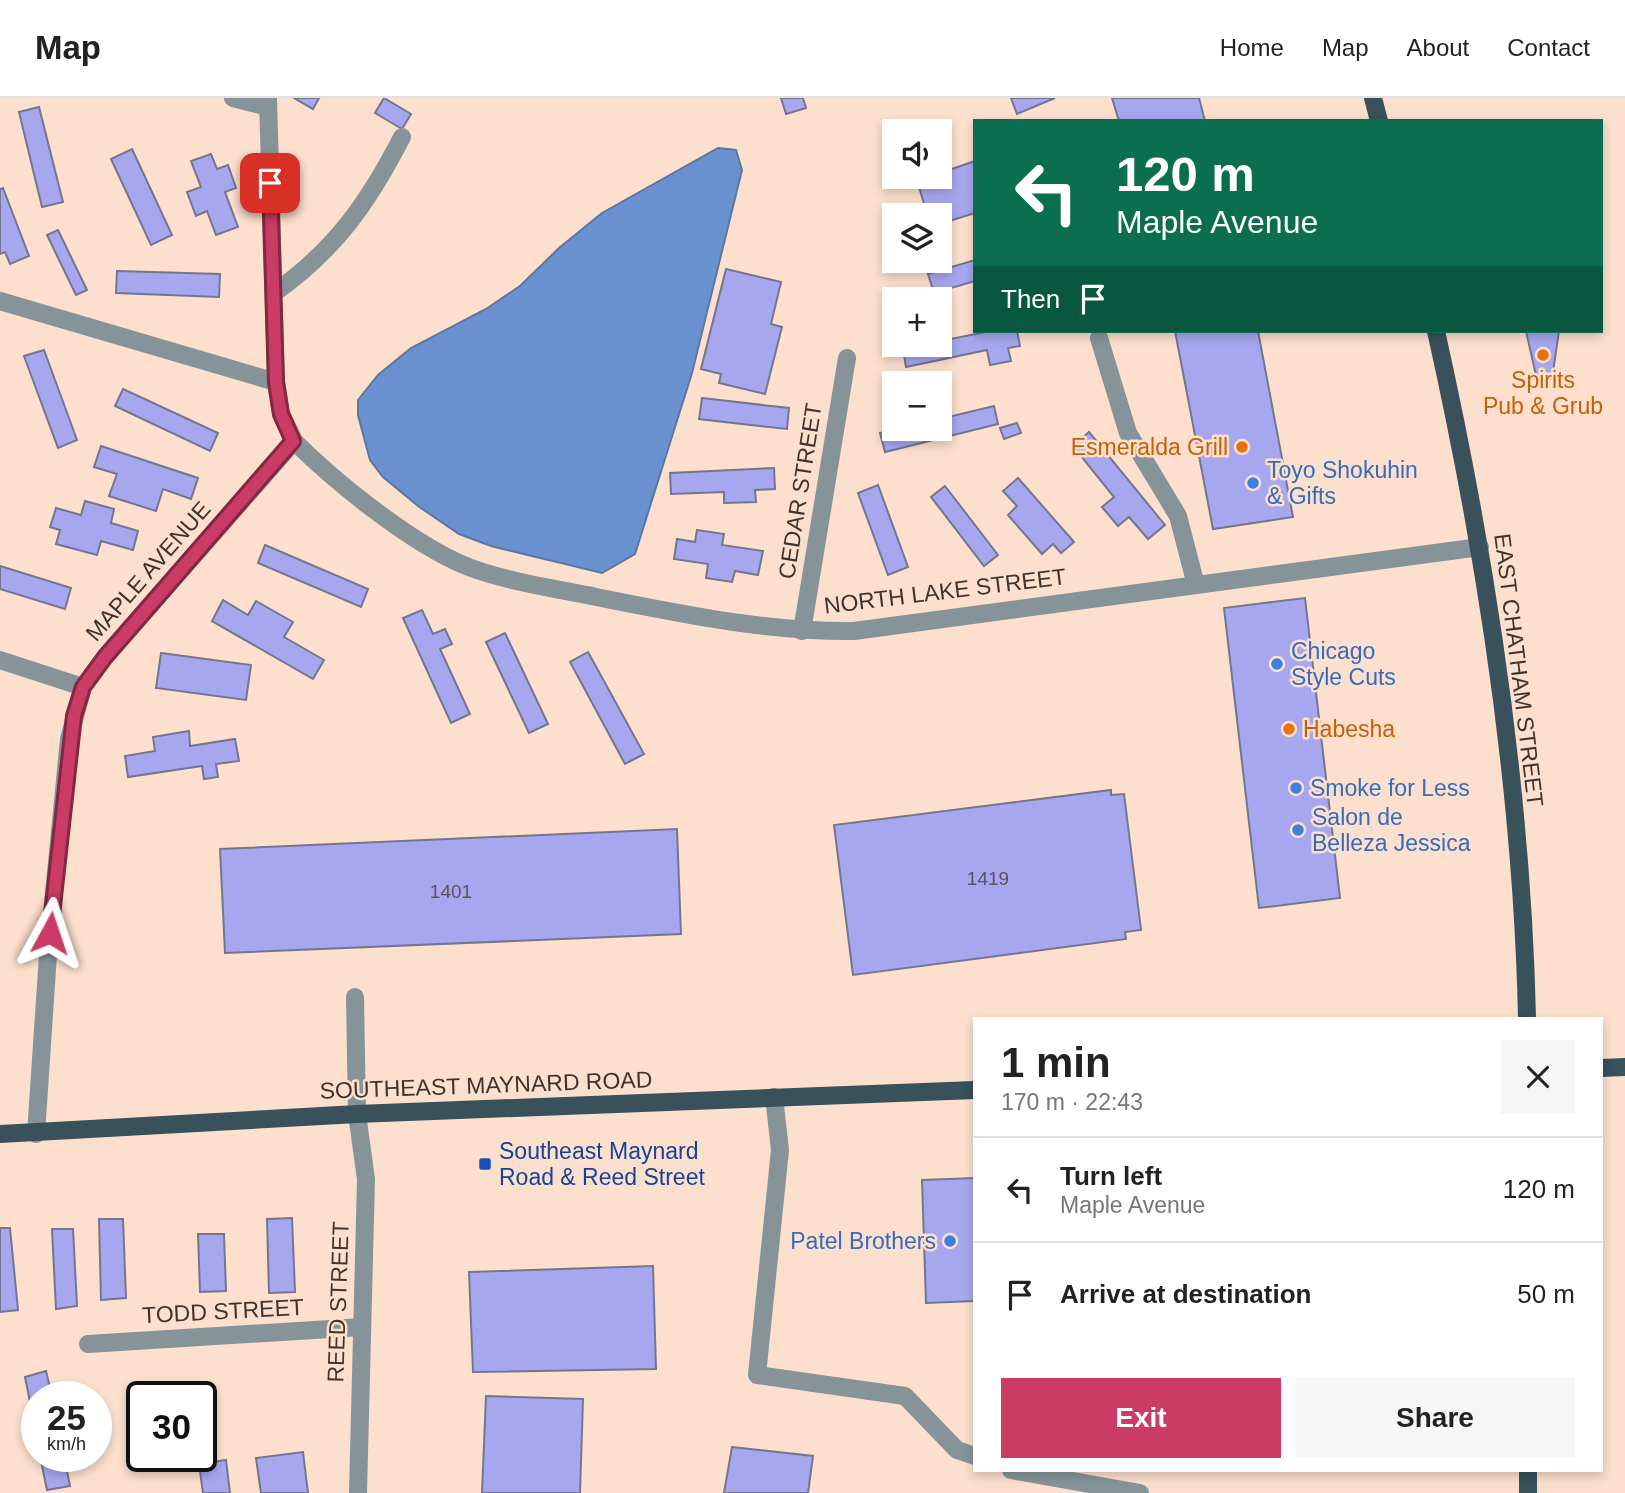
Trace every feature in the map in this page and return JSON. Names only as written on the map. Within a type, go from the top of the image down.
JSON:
[{"type":"main road","points":[[1373,98],[1378,119]]},
{"type":"main road","name":"EAST CHATHAM STREET","points":[[1436,333],[1480,547],[1508,768],[1526,954],[1527,1017]]},
{"type":"main road","points":[[1603,1068],[1625,1067]]},
{"type":"main road","name":"SOUTHEAST MAYNARD ROAD","points":[[0,1134],[357,1114],[973,1090]]},
{"type":"main road","points":[[1528,1472],[1528,1493]]},
{"type":"street","points":[[233,98],[268,102],[276,382],[281,414],[293,441]]},
{"type":"street","points":[[274,293],[314,261],[358,215],[402,136]]},
{"type":"street","points":[[0,302],[276,382]]},
{"type":"street","points":[[1099,338],[1128,433],[1178,516],[1196,585]]},
{"type":"street","name":"CEDAR STREET","points":[[802,631],[846,358]]},
{"type":"street","name":"NORTH LAKE STREET","points":[[293,441],[313,461],[402,528],[466,566],[533,584],[646,607],[802,631],[854,631],[1480,547]]},
{"type":"street","name":"MAPLE AVENUE","points":[[36,1134],[47,967],[69,739],[83,687],[114,647],[293,441]]},
{"type":"street","points":[[0,660],[83,687]]},
{"type":"street","name":"REED STREET","points":[[355,997],[357,1114],[366,1179],[358,1493]]},
{"type":"street","points":[[774,1097],[780,1150],[757,1375],[905,1396],[957,1450],[973,1455]]},
{"type":"street","name":"TODD STREET","points":[[88,1343],[362,1327]]},
{"type":"street","points":[[1022,1472],[1140,1493]]},
{"type":"water","points":[[718,148],[736,150],[742,170],[692,373],[635,554],[602,573],[491,546],[459,534],[418,506],[383,477],[370,460],[358,415],[358,400],[378,375],[411,348],[486,309],[520,286],[559,248],[602,213]]},
{"type":"building","points":[[294,98],[319,98],[313,109]]},
{"type":"building","points":[[384,98],[411,114],[402,129],[375,113]]},
{"type":"building","points":[[781,98],[803,98],[806,108],[786,114]]},
{"type":"building","points":[[1011,98],[1055,98],[1017,114]]},
{"type":"building","points":[[1112,98],[1199,98],[1204,119],[1118,119]]},
{"type":"building","points":[[39,107],[63,202],[42,207],[19,112]]},
{"type":"building","points":[[132,149],[172,235],[151,245],[111,159]]},
{"type":"building","points":[[211,154],[217,169],[228,165],[236,188],[225,192],[238,227],[216,235],[207,211],[196,216],[187,192],[201,187],[191,161]]},
{"type":"building","points":[[973,162],[973,214],[952,220],[952,203],[924,203],[920,189],[952,189],[952,169]]},
{"type":"building","points":[[3,188],[29,256],[10,264],[5,252],[0,254],[0,189]]},
{"type":"building","points":[[58,230],[87,290],[76,295],[47,235]]},
{"type":"building","points":[[973,261],[973,282],[952,288],[932,287],[928,274],[952,273],[952,267]]},
{"type":"building","points":[[726,269],[781,282],[771,324],[782,327],[765,394],[719,383],[721,374],[701,369]]},
{"type":"building","points":[[117,271],[220,274],[219,297],[116,293]]},
{"type":"building","points":[[981,333],[1017,333],[1020,346],[1008,348],[1011,361],[990,365],[987,350],[906,367],[904,357],[952,357],[952,339]]},
{"type":"building","points":[[1175,333],[1258,333],[1293,517],[1213,529]]},
{"type":"building","name":"Spirits Pub & Grub","points":[[1526,333],[1559,333],[1552,379],[1537,380]]},
{"type":"building","points":[[44,350],[77,440],[58,448],[24,356]]},
{"type":"building","points":[[123,389],[218,433],[210,451],[115,406]]},
{"type":"building","points":[[702,398],[789,408],[787,429],[699,419]]},
{"type":"building","points":[[994,406],[998,424],[952,435],[952,416]]},
{"type":"building","points":[[1017,423],[1021,433],[1004,439],[1000,428]]},
{"type":"building","points":[[1089,432],[1165,525],[1148,539],[1129,517],[1118,526],[1102,507],[1114,497],[1073,446]]},
{"type":"building","points":[[882,441],[929,441],[885,452]]},
{"type":"building","points":[[101,446],[198,478],[191,499],[163,489],[156,511],[109,496],[117,474],[94,467]]},
{"type":"building","points":[[774,468],[775,489],[755,490],[756,502],[724,503],[724,492],[671,494],[670,473]]},
{"type":"building","points":[[1018,478],[1074,542],[1061,553],[1053,544],[1042,554],[1008,515],[1017,506],[1003,491]]},
{"type":"building","points":[[878,485],[908,567],[888,575],[858,493]]},
{"type":"building","points":[[945,486],[998,555],[984,566],[931,497]]},
{"type":"building","points":[[85,501],[114,509],[111,523],[138,531],[133,550],[101,541],[97,555],[56,544],[60,530],[50,527],[56,508],[81,515]]},
{"type":"building","points":[[697,530],[724,534],[722,545],[763,551],[758,575],[735,571],[732,582],[706,578],[708,564],[674,559],[677,539],[695,542]]},
{"type":"building","points":[[265,545],[368,589],[361,607],[258,563]]},
{"type":"building","points":[[0,566],[71,588],[65,609],[0,589]]},
{"type":"building","points":[[1305,598],[1340,898],[1259,908],[1224,608]]},
{"type":"building","points":[[223,600],[248,615],[256,601],[293,622],[284,637],[324,660],[313,679],[212,621]]},
{"type":"building","points":[[422,610],[433,634],[445,629],[452,644],[440,649],[470,714],[451,723],[403,618]]},
{"type":"building","points":[[505,633],[548,724],[529,733],[486,642]]},
{"type":"building","points":[[588,652],[644,754],[625,764],[570,662]]},
{"type":"building","points":[[161,653],[251,665],[246,700],[156,688]]},
{"type":"building","points":[[189,731],[190,746],[235,739],[239,761],[216,764],[218,777],[204,779],[202,766],[128,777],[125,756],[155,751],[153,737]]},
{"type":"building","points":[[1111,790],[1111,795],[1124,794],[1141,930],[1125,932],[1126,939],[853,975],[834,825]]},
{"type":"building","points":[[677,829],[681,934],[225,953],[220,849]]},
{"type":"building","name":"Patel Brothers","points":[[973,1178],[973,1301],[926,1303],[922,1180]]},
{"type":"building","points":[[292,1218],[295,1292],[269,1293],[267,1219]]},
{"type":"building","points":[[99,1219],[123,1219],[126,1298],[101,1300]]},
{"type":"building","points":[[0,1228],[10,1228],[18,1310],[0,1312]]},
{"type":"building","points":[[52,1229],[73,1229],[77,1306],[56,1309]]},
{"type":"building","points":[[198,1234],[224,1234],[226,1291],[200,1292]]},
{"type":"building","points":[[653,1266],[656,1369],[473,1372],[469,1272]]},
{"type":"building","points":[[46,1371],[48,1381],[26,1381],[25,1377]]},
{"type":"building","points":[[486,1396],[583,1399],[580,1493],[482,1493]]},
{"type":"building","points":[[732,1447],[813,1456],[808,1493],[724,1493]]},
{"type":"building","points":[[303,1452],[308,1493],[261,1493],[256,1458]]},
{"type":"building","points":[[226,1460],[230,1493],[203,1493],[200,1472],[217,1472],[217,1461]]},
{"type":"building","points":[[43,1472],[67,1472],[70,1486],[47,1490]]},
{"type":"place","name":"Spirits Pub & Grub","points":[[1543,355]]},
{"type":"place","name":"Esmeralda Grill","points":[[1242,447]]},
{"type":"place","name":"Toyo Shokuhin & Gifts","points":[[1253,483]]},
{"type":"place","name":"Chicago Style Cuts","points":[[1277,664]]},
{"type":"place","name":"Habesha","points":[[1289,729]]},
{"type":"place","name":"Smoke for Less","points":[[1296,788]]},
{"type":"place","name":"Salon de Belleza Jessica","points":[[1298,830]]},
{"type":"place","name":"Southeast Maynard Road & Reed Street","points":[[485,1164]]},
{"type":"place","name":"Patel Brothers","points":[[950,1241]]},
{"type":"route","points":[[50,933],[69,739],[83,687],[105,657],[293,441],[281,414],[276,382],[270,183]]}]
